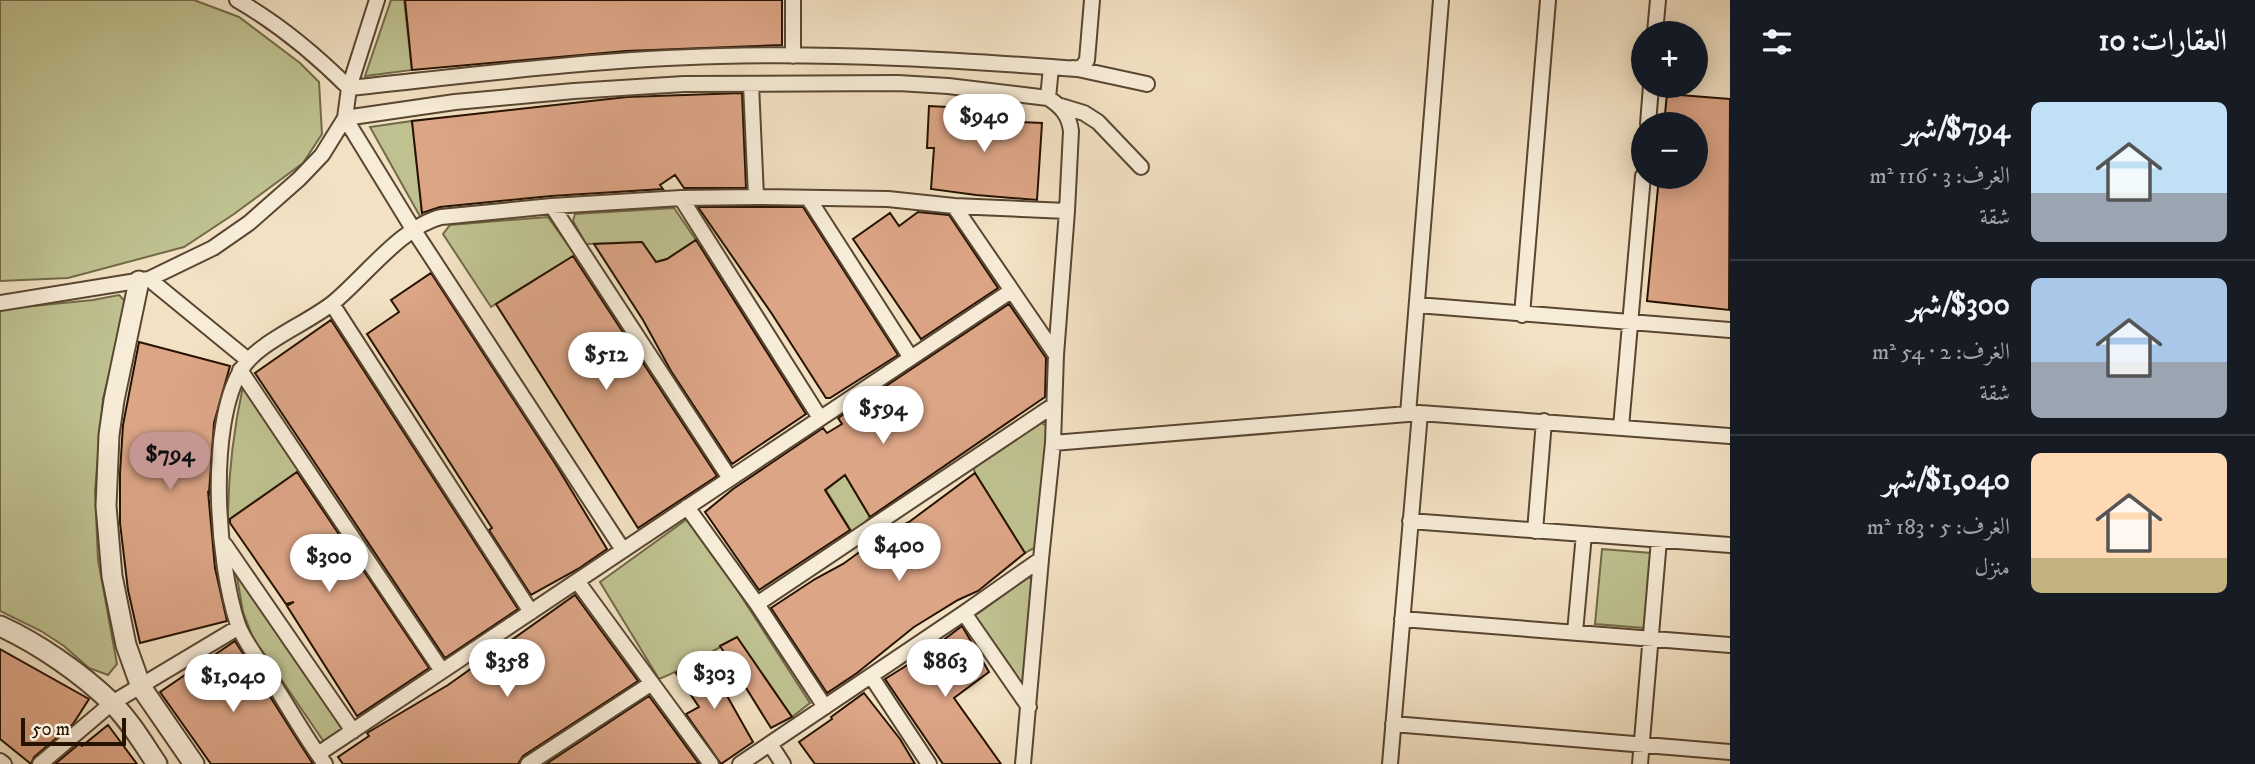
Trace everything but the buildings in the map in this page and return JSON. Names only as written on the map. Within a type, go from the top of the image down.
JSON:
[{"type":"street","points":[[237,0],[294,37],[349,88]]},
{"type":"street","points":[[0,303],[144,280],[213,248],[250,223],[299,179],[321,155],[345,118],[349,88],[377,0]]},
{"type":"street","points":[[793,0],[793,56]]},
{"type":"street","points":[[1073,68],[1083,66],[1087,60],[1092,0]]},
{"type":"street","points":[[1390,764],[1410,521],[1417,305],[1441,0]]},
{"type":"street","points":[[1522,315],[1548,0]]},
{"type":"street","points":[[1656,21],[1658,0]]},
{"type":"street","points":[[349,88],[559,66],[681,57],[793,56],[909,58],[1073,68],[1147,83]]},
{"type":"street","points":[[681,57],[684,84]]},
{"type":"street","points":[[1023,764],[1053,443],[1055,355],[1071,131],[1070,121],[1054,102],[1051,67]]},
{"type":"street","points":[[751,83],[756,197]]},
{"type":"street","points":[[345,118],[455,102],[684,84],[898,83],[948,86],[1054,102],[1084,113],[1098,122],[1141,167]]},
{"type":"street","points":[[345,118],[413,229],[623,550]]},
{"type":"street","points":[[1621,427],[1642,189]]},
{"type":"street","points":[[1011,291],[729,477],[353,731],[321,759],[239,627],[222,541],[220,458],[232,391],[244,365],[259,350],[332,304],[413,229],[430,220],[552,206],[681,198],[888,199],[1067,211]]},
{"type":"street","points":[[681,198],[820,418]]},
{"type":"street","points":[[809,200],[911,358]]},
{"type":"street","points":[[954,205],[1055,355]]},
{"type":"street","points":[[552,206],[729,477]]},
{"type":"street","points":[[144,280],[244,365],[442,671]]},
{"type":"street","points":[[144,280],[114,400],[106,506],[111,565],[126,645],[141,687],[194,764]]},
{"type":"street","points":[[332,304],[531,612]]},
{"type":"street","points":[[1417,305],[1730,330]]},
{"type":"street","points":[[757,604],[1054,405]]},
{"type":"street","points":[[1053,443],[1414,414],[1730,436]]},
{"type":"street","points":[[1535,531],[1544,421]]},
{"type":"street","points":[[687,507],[757,604],[825,707]]},
{"type":"street","points":[[1410,521],[1730,545]]},
{"type":"street","points":[[1575,632],[1584,534]]},
{"type":"street","points":[[1640,764],[1659,540]]},
{"type":"street","points":[[222,541],[353,731]]},
{"type":"street","points":[[740,764],[1041,559]]},
{"type":"street","points":[[577,581],[711,764]]},
{"type":"street","points":[[964,613],[1029,707]]},
{"type":"street","points":[[1402,619],[1730,645]]},
{"type":"street","points":[[0,626],[77,674],[112,703],[157,764]]},
{"type":"street","points":[[40,764],[112,703],[239,627]]},
{"type":"street","points":[[871,676],[929,764]]},
{"type":"street","points":[[528,764],[652,683]]},
{"type":"street","points":[[1393,724],[1730,752]]},
{"type":"street","points":[[770,744],[783,764]]},
{"type":"green space","points":[[0,0],[194,0],[239,17],[300,63],[319,82],[322,134],[303,163],[184,247],[68,278],[0,281]]},
{"type":"green space","points":[[391,0],[404,0],[412,70],[365,76]]},
{"type":"green space","points":[[412,121],[422,213],[422,220],[370,127]]},
{"type":"green space","points":[[674,208],[696,240],[667,259],[656,262],[642,242],[586,244],[573,221],[575,214]]},
{"type":"green space","points":[[548,217],[575,255],[491,307],[443,234],[450,225]]},
{"type":"green space","points":[[119,295],[127,303],[103,399],[95,491],[98,560],[117,664],[108,675],[89,668],[64,646],[41,631],[0,611],[0,311]]},
{"type":"green space","points":[[243,386],[293,456],[299,471],[228,520],[232,453]]},
{"type":"green space","points":[[1040,422],[1048,427],[1036,547],[1025,553],[973,466]]},
{"type":"green space","points":[[845,475],[870,517],[853,534],[826,490]]},
{"type":"green space","points":[[690,517],[810,703],[792,717],[737,638],[659,679],[600,582]]},
{"type":"green space","points":[[1602,549],[1651,553],[1644,628],[1595,624]]},
{"type":"green space","points":[[235,566],[348,728],[324,742],[253,638],[243,612]]},
{"type":"green space","points":[[1029,577],[1036,584],[1027,683],[1020,686],[973,617]]}]
